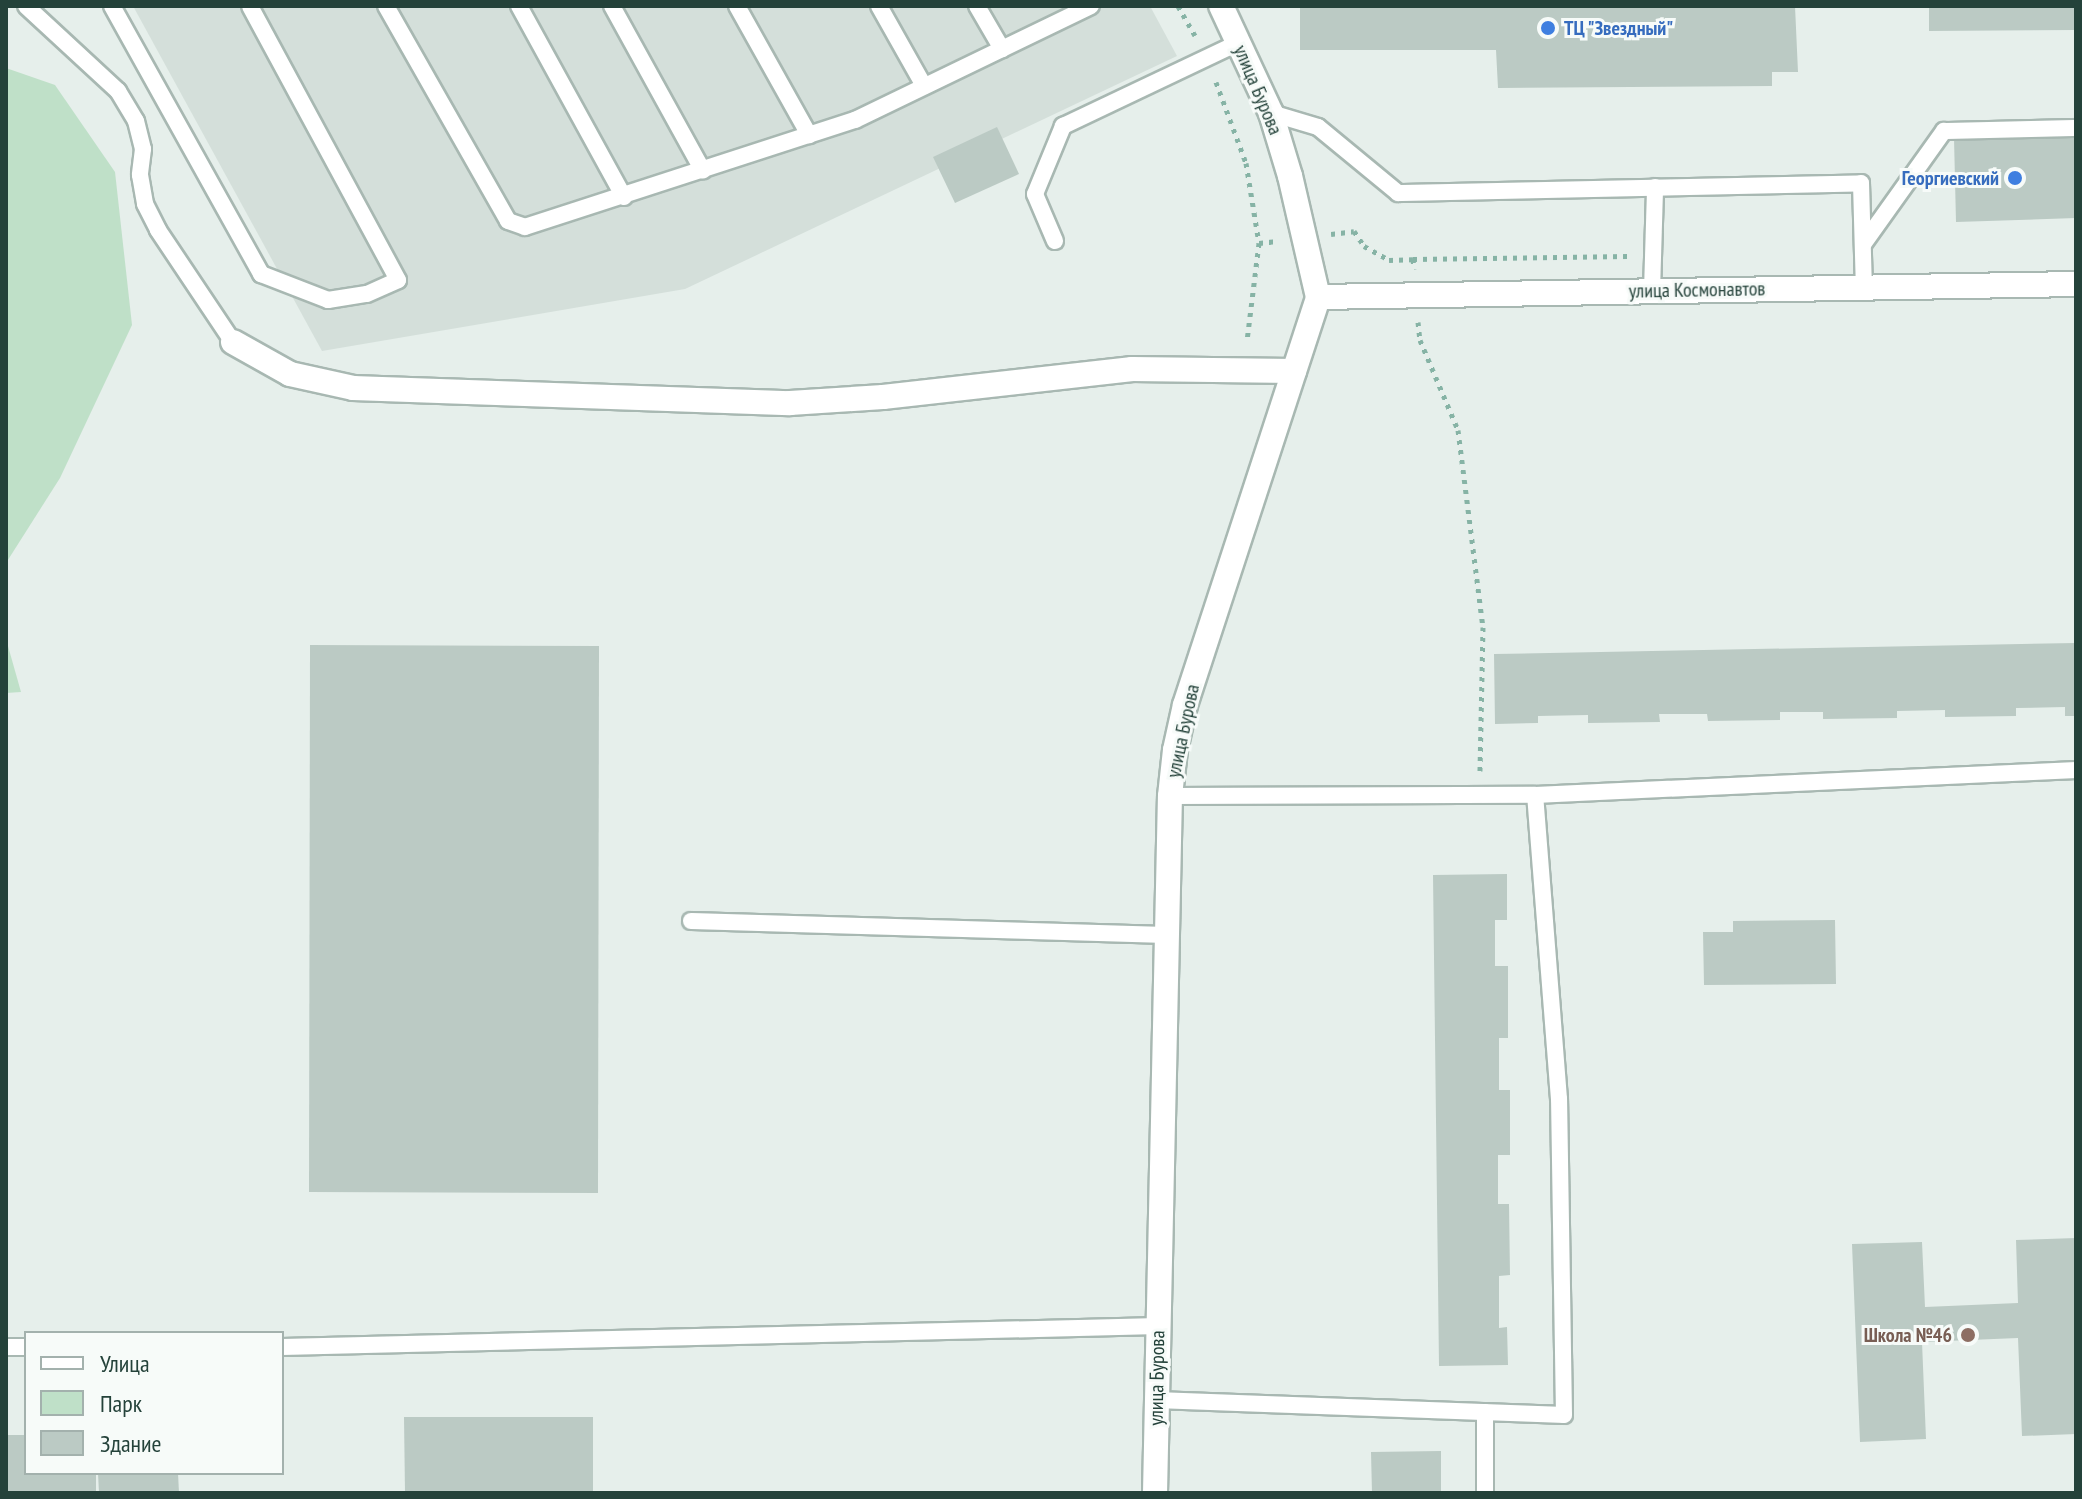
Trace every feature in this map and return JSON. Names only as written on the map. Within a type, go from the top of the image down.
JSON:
[{"type":"main road","name":"улица Бурова","points":[[1155,1493],[1170,796],[1185,705],[1318,297],[1271,113],[1221,6]]},
{"type":"main road","name":"улица Космонавтов","points":[[1318,297],[2076,284]]},
{"type":"main road","points":[[233,342],[290,374],[353,388],[790,403],[883,397],[1132,369],[1294,371]]},
{"type":"lane","points":[[26,6],[118,91],[136,121],[143,149],[140,175],[145,204],[158,230],[233,342]]},
{"type":"lane","points":[[112,6],[261,274],[328,300],[367,294],[398,280],[250,6]]},
{"type":"lane","points":[[386,6],[508,221],[525,227],[855,120],[1080,8]]},
{"type":"lane","points":[[519,6],[624,197]]},
{"type":"lane","points":[[612,6],[703,171]]},
{"type":"lane","points":[[737,6],[809,135]]},
{"type":"lane","points":[[879,6],[924,86]]},
{"type":"lane","points":[[977,6],[1002,49]]},
{"type":"lane","points":[[1055,241],[1035,194],[1063,126],[1238,43]]},
{"type":"lane","points":[[1271,113],[1318,127],[1398,193],[1861,183],[1864,288]]},
{"type":"lane","points":[[1863,244],[1886,207],[1944,131],[2076,128]]},
{"type":"lane","points":[[1652,291],[1655,187]]},
{"type":"lane","points":[[1170,796],[1535,795],[2076,770]]},
{"type":"lane","points":[[1157,1400],[1564,1415],[1559,1099],[1535,795]]},
{"type":"lane","points":[[691,921],[1167,935]]},
{"type":"lane","points":[[284,1347],[1159,1326]]},
{"type":"lane","points":[[1485,1412],[1485,1493]]},
{"type":"path","points":[[1178,6],[1207,57],[1246,163],[1259,243],[1243,370]]},
{"type":"path","points":[[1259,243],[1354,231],[1364,246],[1389,260],[1653,256]]},
{"type":"path","points":[[1413,259],[1420,340],[1458,430],[1483,627],[1479,795]]},
{"type":"shaded area","points":[[133,6],[1150,6],[1177,56],[685,289],[322,351]]},
{"type":"green space","points":[[6,68],[55,85],[115,172],[132,325],[60,478],[6,563]]},
{"type":"green space","points":[[6,639],[21,692],[6,693]]},
{"type":"building","name":"ТЦ \"Звездный\"","points":[[1300,6],[1795,6],[1798,72],[1772,72],[1772,86],[1498,88],[1496,50],[1300,50]]},
{"type":"building","points":[[1929,6],[2076,6],[2076,30],[1929,31]]},
{"type":"building","points":[[997,127],[1019,174],[955,203],[933,157]]},
{"type":"building","name":"Георгиевский","points":[[2076,135],[2076,218],[1956,222],[1954,138]]},
{"type":"building","points":[[2076,643],[2076,716],[2065,716],[2065,707],[2016,708],[2016,716],[1945,717],[1945,710],[1897,711],[1897,718],[1823,719],[1823,712],[1780,712],[1780,720],[1708,721],[1707,714],[1659,714],[1660,722],[1588,723],[1588,715],[1538,716],[1538,723],[1495,724],[1494,654]]},
{"type":"building","points":[[310,645],[599,646],[598,1193],[309,1192]]},
{"type":"building","points":[[1507,874],[1507,920],[1495,920],[1495,966],[1508,966],[1508,1038],[1499,1038],[1499,1090],[1510,1090],[1510,1155],[1498,1155],[1498,1204],[1509,1204],[1510,1275],[1499,1276],[1499,1328],[1507,1327],[1508,1365],[1439,1366],[1433,875]]},
{"type":"building","points":[[1835,920],[1836,984],[1704,985],[1703,932],[1733,932],[1733,921]]},
{"type":"building","points":[[2076,1238],[2076,1434],[2022,1436],[2018,1338],[1922,1342],[1926,1439],[1860,1442],[1852,1244],[1922,1242],[1925,1307],[2018,1303],[2016,1240]]},
{"type":"building","points":[[404,1417],[593,1417],[593,1493],[405,1493]]},
{"type":"building","points":[[6,1435],[24,1435],[24,1475],[96,1475],[96,1493],[6,1493]]},
{"type":"building","points":[[1441,1451],[1441,1493],[1372,1493],[1371,1452]]},
{"type":"building","points":[[98,1475],[178,1475],[179,1493],[99,1493]]},
{"type":"place","name":"ТЦ \"Звездный\"","points":[[1548,28]]},
{"type":"place","name":"Георгиевский","points":[[2015,178]]},
{"type":"place","name":"Школа №46","points":[[1968,1335]]}]
